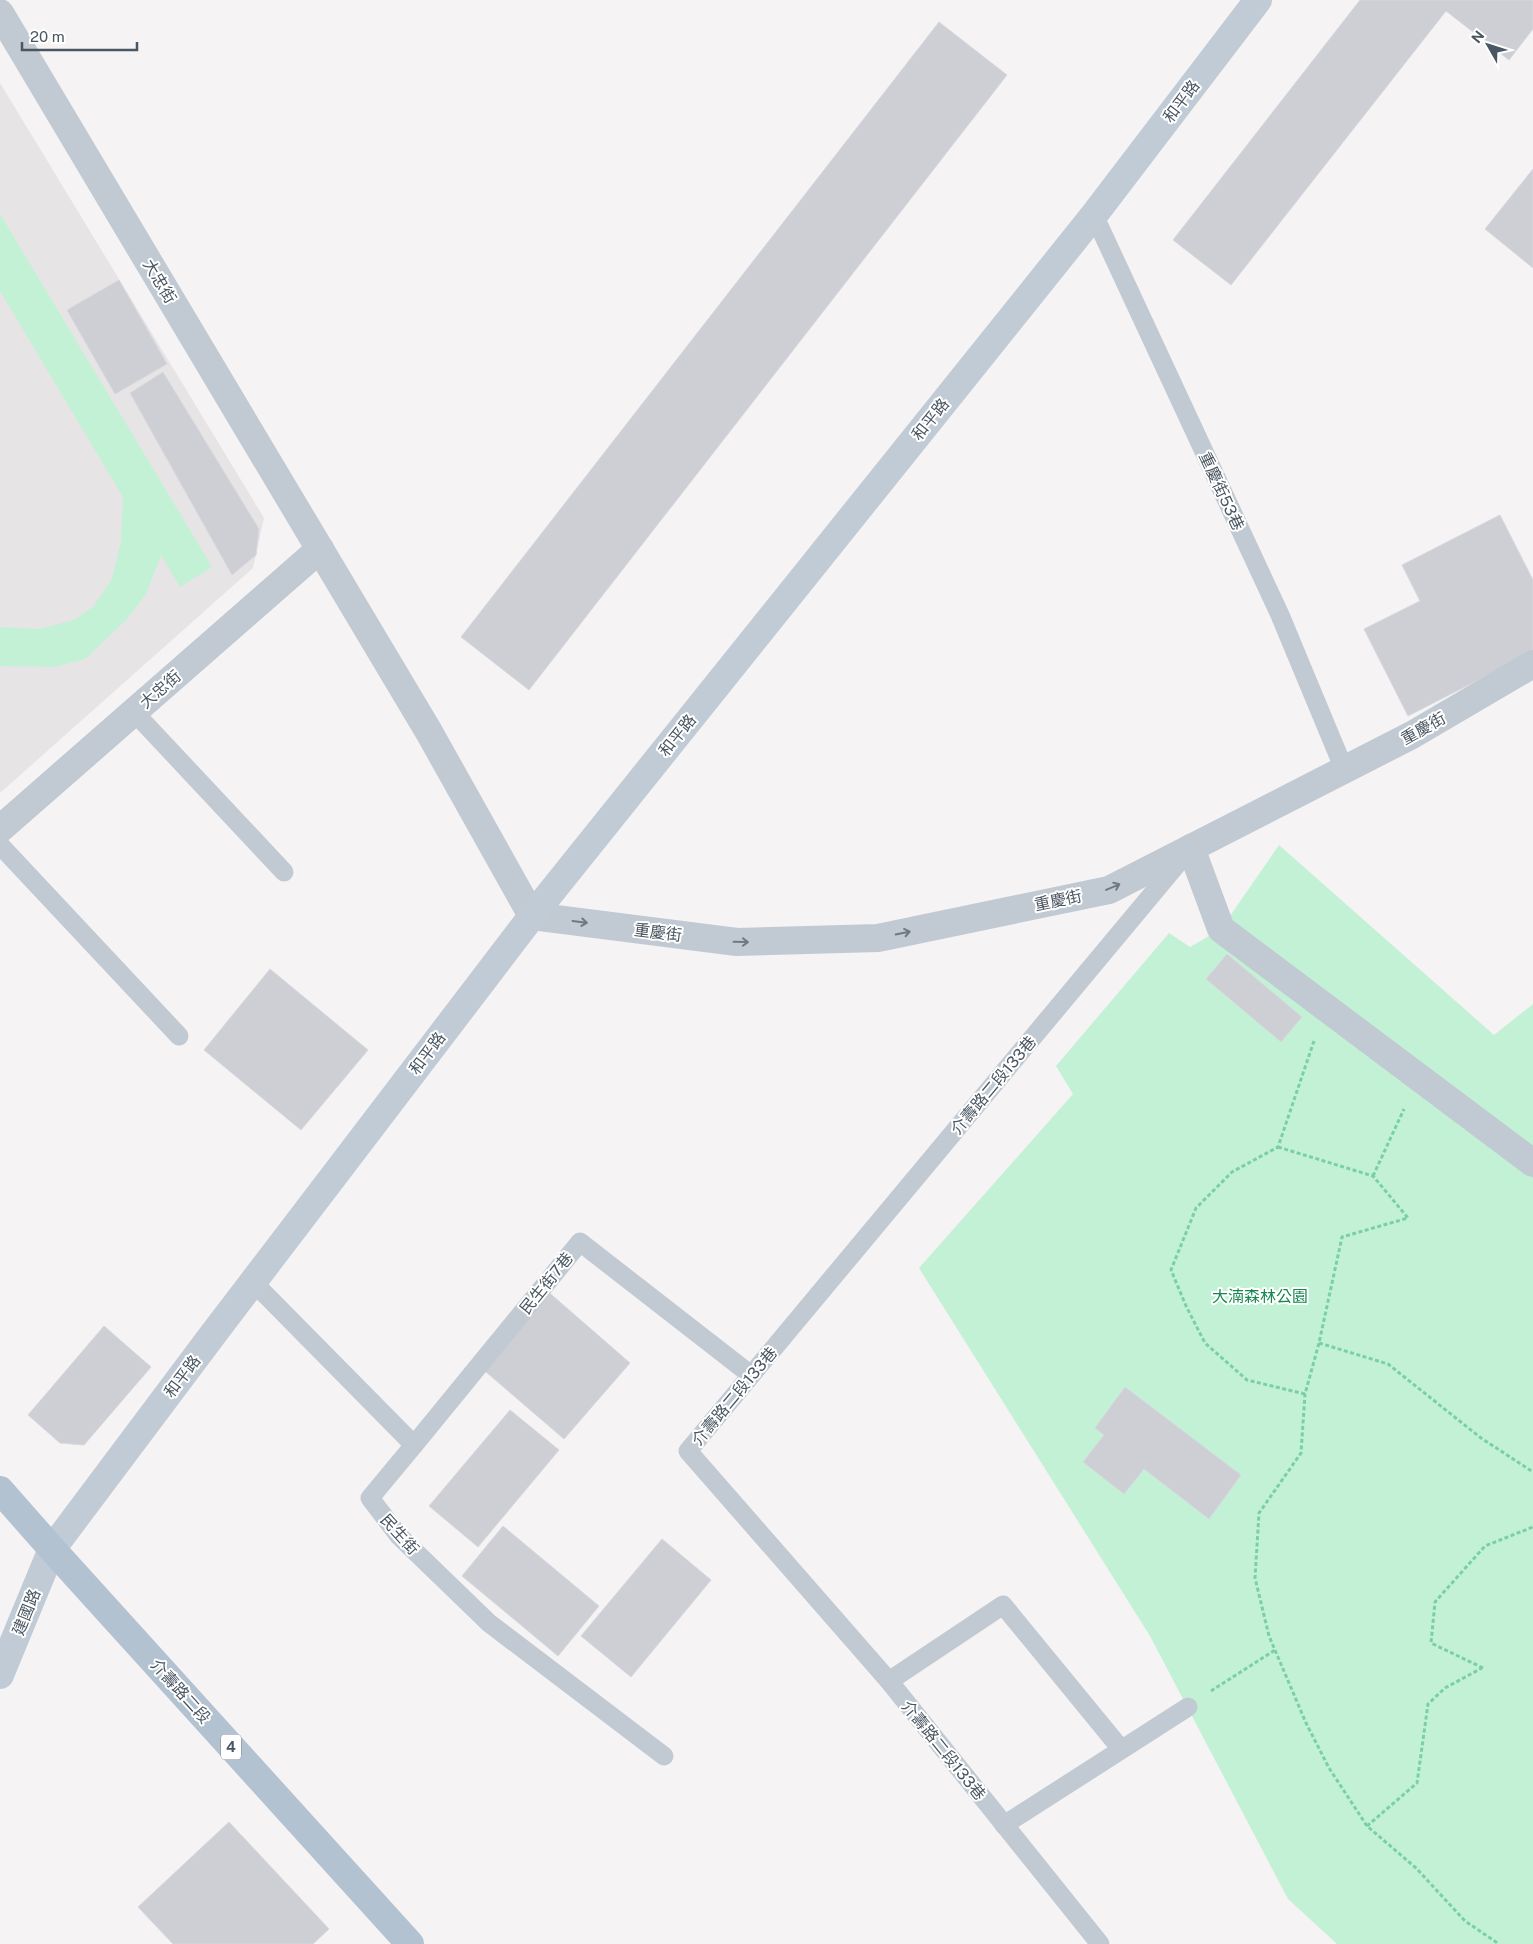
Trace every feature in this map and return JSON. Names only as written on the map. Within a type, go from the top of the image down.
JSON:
[{"type":"main road","name":"4","points":[[0,1490],[52,1549]]},
{"type":"main road","name":"介壽路二段","points":[[52,1549],[410,1944]]},
{"type":"street","name":"和平路","points":[[52,1549],[532,916],[1094,215],[1258,0]]},
{"type":"street","name":"大忠街","points":[[0,13],[429,732],[532,916]]},
{"type":"street","name":"大忠街","points":[[0,829],[320,549]]},
{"type":"street","name":"重慶街","points":[[532,916],[737,942],[878,938],[1109,890],[1412,735],[1531,669]]},
{"type":"street","points":[[1191,848],[1221,929],[1533,1163]]},
{"type":"street","name":"建國路","points":[[0,1675],[52,1549]]},
{"type":"lane","name":"重慶街53巷","points":[[1094,215],[1280,615],[1344,769]]},
{"type":"lane","points":[[134,712],[284,872]]},
{"type":"lane","points":[[0,845],[179,1036]]},
{"type":"lane","name":"介壽路二段133巷","points":[[1100,1944],[889,1681],[688,1451],[1191,848]]},
{"type":"lane","name":"民生街7巷","points":[[414,1446],[580,1242],[751,1375]]},
{"type":"lane","points":[[253,1282],[414,1446]]},
{"type":"lane","name":"民生街","points":[[414,1446],[370,1498],[399,1536],[489,1623],[664,1756]]},
{"type":"lane","points":[[889,1681],[1003,1605],[1121,1749]]},
{"type":"lane","points":[[1004,1825],[1188,1707]]},
{"type":"path","points":[[1305,1394],[1247,1380],[1205,1343],[1186,1306],[1171,1270],[1196,1208],[1232,1172],[1278,1147],[1326,1007]]},
{"type":"path","points":[[1373,1176],[1418,1077]]},
{"type":"path","points":[[1278,1147],[1373,1176],[1408,1218],[1342,1237],[1319,1343],[1305,1394],[1301,1453],[1259,1513],[1255,1578],[1269,1636],[1306,1723],[1329,1768],[1366,1826],[1416,1868],[1465,1920],[1499,1944]]},
{"type":"path","points":[[1319,1343],[1388,1364],[1481,1438],[1533,1472]]},
{"type":"path","points":[[1366,1826],[1417,1783],[1428,1704],[1445,1688],[1483,1668],[1430,1643],[1435,1602],[1485,1546],[1533,1526]]},
{"type":"path","points":[[1188,1707],[1275,1650]]},
{"type":"shaded area","points":[[0,83],[264,518],[253,568],[0,793]]},
{"type":"green space","points":[[0,214],[212,567],[180,587],[161,555],[146,594],[127,619],[85,659],[55,667],[0,666],[0,627],[40,629],[74,620],[93,607],[112,579],[121,541],[123,497],[0,291]]},
{"type":"green space","name":"大湳森林公園","points":[[1279,845],[1494,1035],[1533,1004],[1533,1944],[1337,1944],[1288,1899],[1150,1636],[919,1268],[1073,1094],[1056,1066],[1169,933],[1190,947],[1221,929]]},
{"type":"building","points":[[1360,0],[1533,0],[1533,29],[1509,60],[1446,11],[1231,285],[1173,240]]},
{"type":"building","points":[[939,22],[1007,75],[529,690],[461,637]]},
{"type":"building","points":[[1533,169],[1533,268],[1485,229]]},
{"type":"building","points":[[119,280],[167,364],[115,394],[67,310]]},
{"type":"building","points":[[163,372],[259,529],[256,555],[232,575],[130,393]]},
{"type":"building","points":[[1500,515],[1533,580],[1533,652],[1408,716],[1364,629],[1420,601],[1402,565]]},
{"type":"building","points":[[1227,954],[1302,1017],[1281,1042],[1206,979]]},
{"type":"building","points":[[270,969],[368,1050],[301,1130],[204,1050]]},
{"type":"building","points":[[545,1289],[630,1363],[564,1439],[479,1366]]},
{"type":"building","points":[[104,1326],[151,1367],[84,1445],[60,1443],[28,1415]]},
{"type":"building","points":[[1125,1387],[1241,1475],[1209,1519],[1144,1469],[1124,1494],[1083,1462],[1104,1435],[1095,1428]]},
{"type":"building","points":[[510,1410],[559,1450],[478,1547],[429,1506]]},
{"type":"building","points":[[503,1526],[599,1606],[558,1656],[462,1576]]},
{"type":"building","points":[[662,1539],[711,1580],[631,1677],[581,1636]]},
{"type":"building","points":[[229,1822],[329,1929],[313,1944],[173,1944],[138,1907]]}]
